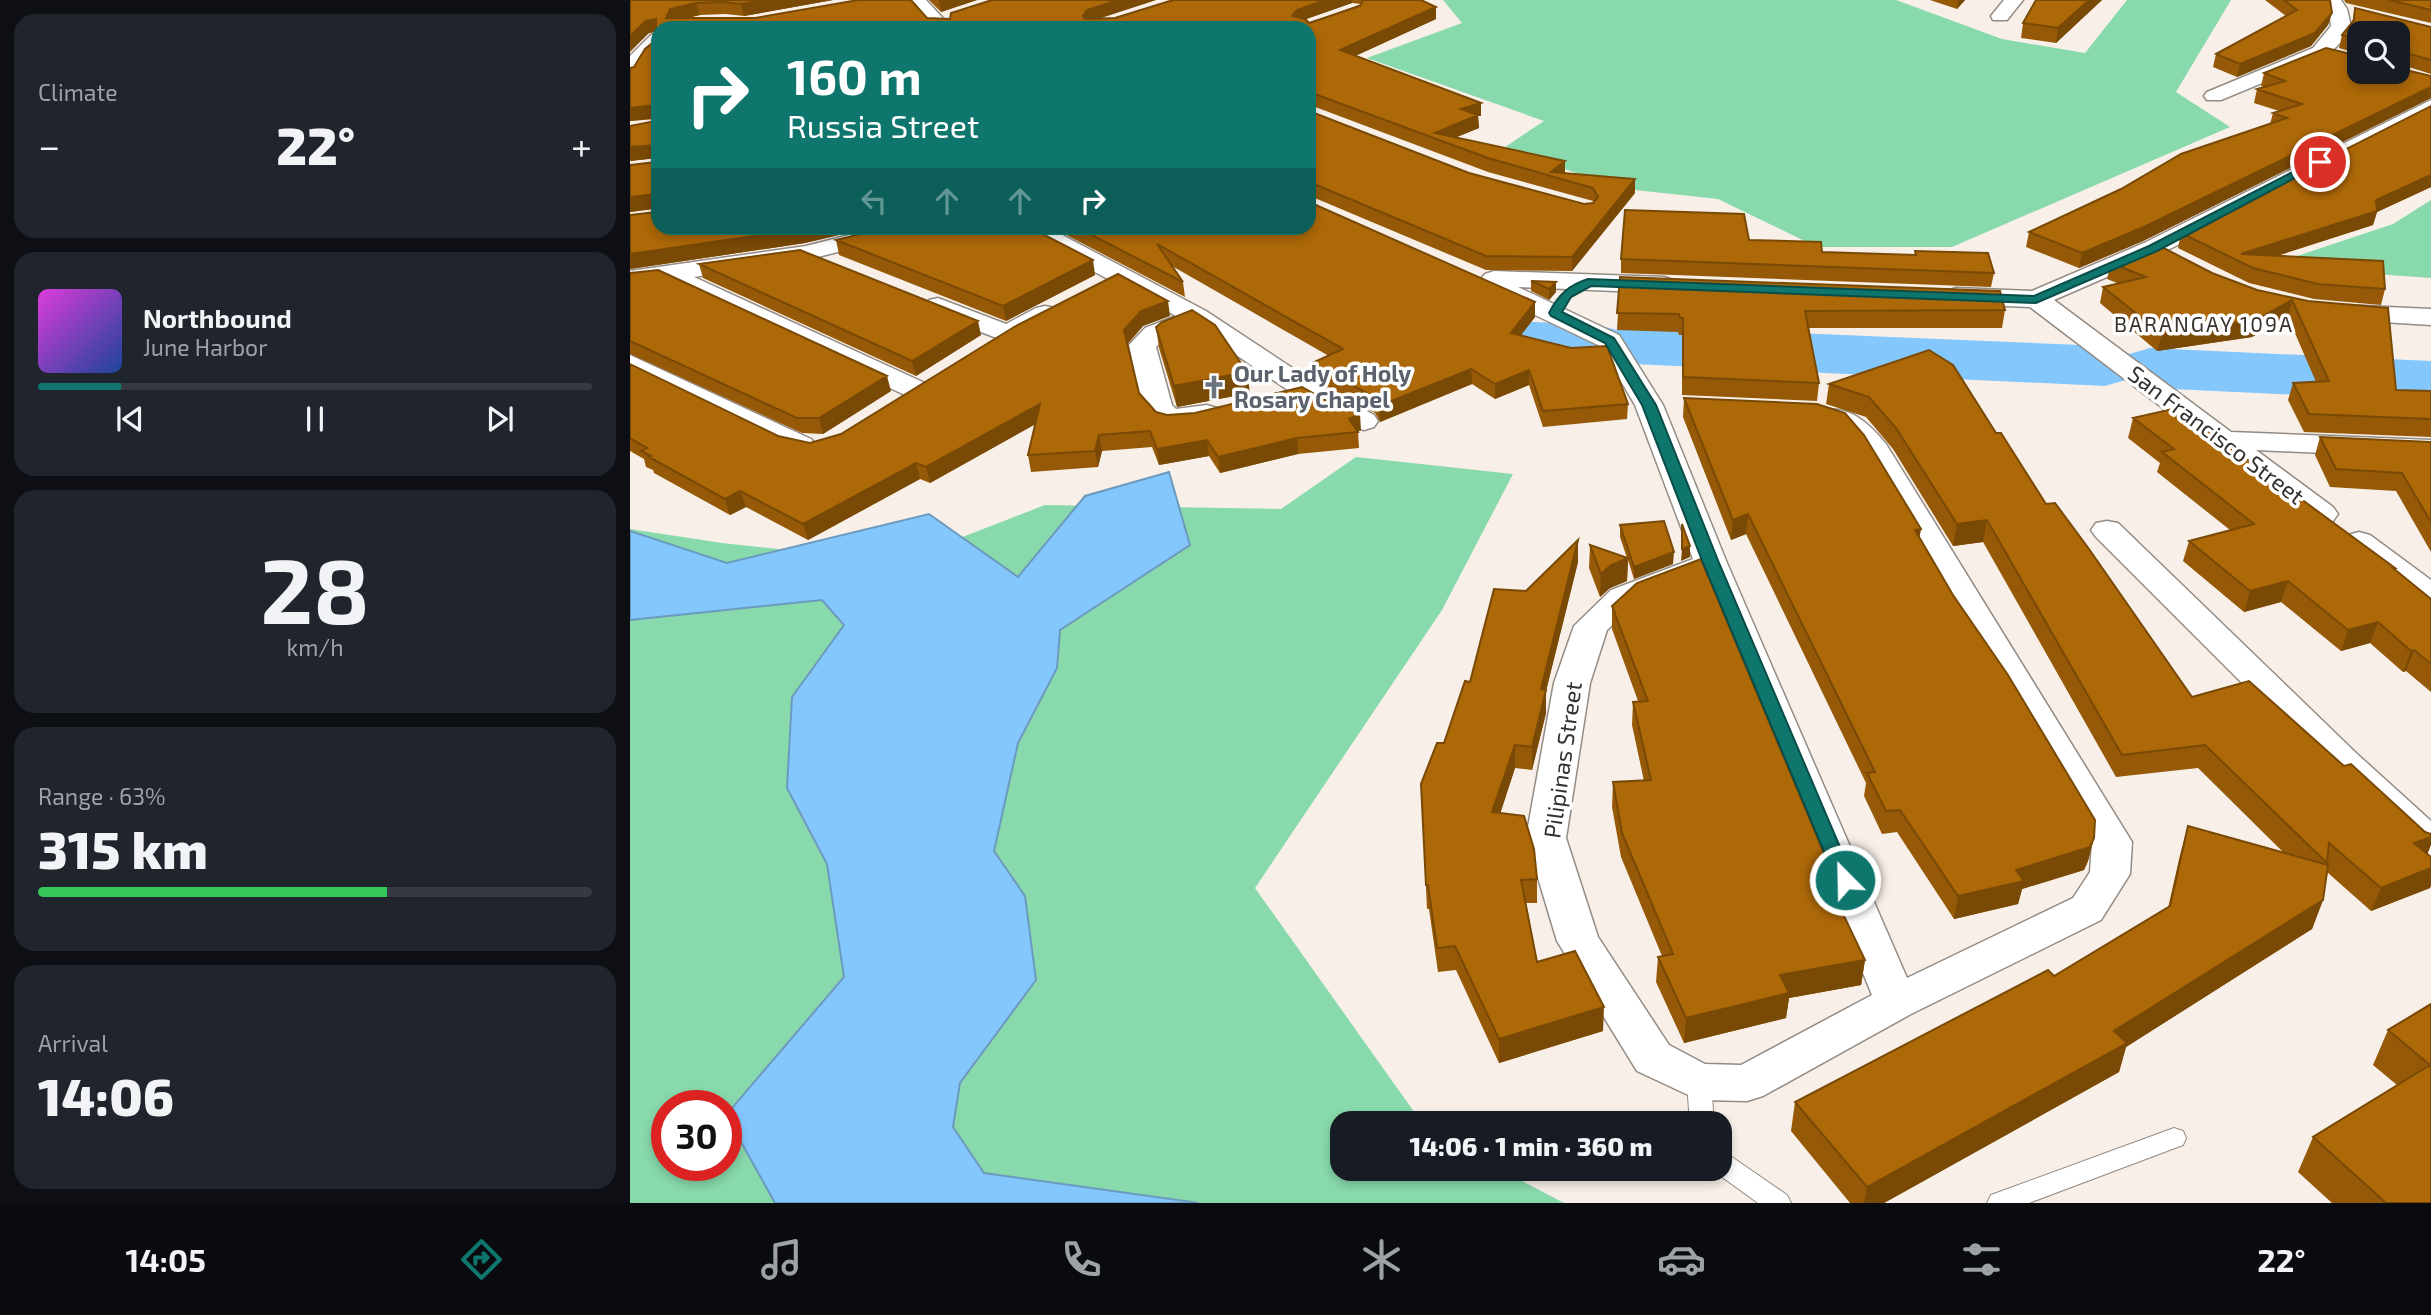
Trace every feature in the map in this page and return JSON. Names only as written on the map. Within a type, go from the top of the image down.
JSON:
[{"type":"street","points":[[916,0],[941,21]]},
{"type":"street","points":[[2214,96],[2320,52],[2337,35],[2341,26],[2341,7]]},
{"type":"street","points":[[630,73],[639,57],[651,46]]},
{"type":"street","points":[[2320,52],[2346,59]]},
{"type":"street","points":[[1938,296],[2036,299],[2153,248],[2431,106]]},
{"type":"street","points":[[630,279],[806,253],[877,235]]},
{"type":"street","points":[[1041,235],[1109,281],[1197,317],[1308,391],[1364,421]]},
{"type":"street","points":[[2153,248],[2176,260]]},
{"type":"street","points":[[806,253],[844,268]]},
{"type":"street","points":[[669,275],[928,383],[886,410]]},
{"type":"street","points":[[1686,286],[1471,276],[1610,341],[1649,405],[1711,563],[1896,1002]]},
{"type":"street","points":[[1555,313],[1567,294],[1588,282]]},
{"type":"street","points":[[919,299],[996,341],[1064,304]]},
{"type":"street","name":"San Francisco Street","points":[[2036,299],[2431,596]]},
{"type":"street","points":[[2319,310],[2431,317]]},
{"type":"street","points":[[1197,317],[1154,334],[1142,345],[1158,408],[1169,419],[1196,417],[1234,408]]},
{"type":"street","points":[[630,363],[793,443],[815,447],[824,445]]},
{"type":"street","points":[[1271,400],[1308,391]]},
{"type":"street","points":[[1649,405],[1690,406]]},
{"type":"street","name":"Pilipinas Street","points":[[1711,563],[1623,597],[1591,626],[1572,683],[1546,838],[1578,941],[1653,1058],[1699,1082],[1747,1083],[1896,1002],[2087,909],[2110,874],[2112,842],[1876,450],[1854,425],[1818,413],[1795,411]]},
{"type":"street","points":[[2222,440],[2431,449]]},
{"type":"street","points":[[2108,530],[2343,762],[2431,843]]},
{"type":"street","points":[[2396,569],[2431,571]]},
{"type":"lane","points":[[1699,1082],[1701,1111]]},
{"type":"lane","points":[[2000,1203],[2174,1138]]},
{"type":"lane","points":[[1732,1170],[1778,1203]]},
{"type":"green space","points":[[1443,0],[1896,0],[2002,39],[2085,53],[2127,0],[2231,0],[2176,92],[2230,127],[1952,247],[1817,247],[1718,199],[1617,188],[1505,147],[1544,121],[1367,58],[1462,23]]},
{"type":"green space","points":[[2431,200],[2431,278],[2319,270],[2279,262],[2393,224]]},
{"type":"green space","points":[[1356,457],[1513,474],[1442,610],[1255,888],[1413,1111],[1330,1111],[1330,1181],[1522,1181],[1564,1203],[630,1203],[630,529],[722,543],[898,562],[1045,505],[1281,509]]},
{"type":"water","points":[[1169,472],[1190,545],[1060,630],[1057,668],[1018,743],[994,851],[1025,896],[1036,980],[960,1083],[953,1127],[984,1173],[1199,1203],[775,1203],[742,1144],[742,1096],[844,977],[827,864],[787,788],[792,697],[844,625],[822,600],[630,620],[630,531],[727,563],[929,514],[1018,577],[1085,496]]},
{"type":"building","points":[[630,0],[765,0],[741,4],[696,3],[670,9],[666,18],[755,18],[858,0],[911,0],[927,18],[950,19],[951,13],[992,0],[1118,0],[1087,10],[1083,16],[1085,19],[1115,18],[1173,0],[1325,0],[1297,10],[1292,16],[1307,21],[656,19],[646,21],[630,36]]},
{"type":"building","points":[[1363,0],[1421,0],[1436,7],[1340,50],[1481,103],[1461,109],[1478,115],[1435,133],[1565,161],[1551,172],[1635,179],[1572,257],[1486,256],[1316,185],[1316,114],[1469,173],[1584,204],[1593,203],[1598,197],[1593,188],[1488,158],[1316,95],[1315,21],[1360,6]]},
{"type":"building","points":[[2036,0],[2089,0],[2058,28],[2023,23]]},
{"type":"building","points":[[2284,0],[2330,0],[2332,13],[2315,33],[2240,64],[2216,54],[2297,10]]},
{"type":"building","points":[[2389,0],[2431,0],[2431,10]]},
{"type":"building","points":[[2355,8],[2407,21],[2353,21]]},
{"type":"building","points":[[2410,22],[2431,27],[2431,60],[2410,54]]},
{"type":"building","points":[[651,44],[651,105],[630,108],[630,68],[634,67]]},
{"type":"building","points":[[2326,48],[2347,53],[2347,84],[2410,84],[2410,71],[2431,76],[2431,87],[2146,226],[2082,253],[2029,232],[2121,189],[2181,154],[2287,118],[2273,113],[2302,104],[2257,89],[2285,81],[2264,73]]},
{"type":"building","points":[[2431,106],[2431,175],[2376,200],[2377,211],[2241,254],[2383,261],[2385,289],[2318,284],[2253,268],[2181,233]]},
{"type":"building","points":[[651,122],[651,145],[630,147],[630,126]]},
{"type":"building","points":[[651,163],[651,194],[630,197],[630,165]]},
{"type":"building","points":[[1316,205],[1535,302],[1511,333],[1571,348],[1607,346],[1628,404],[1543,411],[1529,370],[1495,384],[1471,369],[1379,406],[1374,397],[1312,363],[1343,349],[1157,244],[1183,282],[1092,235],[1316,235]]},
{"type":"building","points":[[1625,210],[1744,214],[1749,240],[1821,242],[1822,252],[1916,255],[1915,251],[1988,253],[1994,273],[1621,259]]},
{"type":"building","points":[[651,213],[651,235],[760,235],[630,254],[630,215]]},
{"type":"building","points":[[857,235],[1045,235],[1093,260],[1003,306],[836,240]]},
{"type":"building","points":[[2156,244],[2212,273],[2257,290],[2308,301],[2388,308],[2396,390],[2431,391],[2431,419],[2309,414],[2293,383],[2329,381],[2292,300],[2256,320],[2162,334],[2103,287],[2146,277],[2111,263]]},
{"type":"building","points":[[800,250],[978,321],[912,361],[699,264]]},
{"type":"building","points":[[658,270],[887,376],[819,418],[797,418],[630,341],[630,273]]},
{"type":"building","points":[[1118,274],[1168,301],[1141,311],[1124,330],[1139,393],[1156,412],[1167,415],[1195,413],[1302,387],[1336,406],[1360,414],[1349,419],[1358,432],[1297,438],[1218,457],[1207,440],[1157,449],[1150,431],[1099,435],[1095,451],[1028,455],[1040,404],[926,467],[916,463],[803,524],[740,491],[725,499],[649,457],[651,456],[641,451],[647,448],[630,438],[630,364],[778,436],[810,443],[841,434],[1014,327]]},
{"type":"building","points":[[1620,277],[2000,291],[2005,310],[1805,311],[1819,383],[1683,377],[1683,318],[1680,318],[1679,314],[1617,313]]},
{"type":"building","points":[[1531,281],[1556,282],[1549,289]]},
{"type":"building","points":[[1192,310],[1215,325],[1247,372],[1174,386],[1156,327]]},
{"type":"building","points":[[1929,350],[1953,365],[2046,504],[2055,503],[2192,697],[2249,681],[2344,766],[2351,764],[2425,832],[2431,834],[2431,837],[2414,843],[2431,857],[2431,868],[2381,888],[2329,843],[2327,863],[2205,745],[2122,755],[1987,520],[1957,524],[1896,428],[1869,397],[1829,384]]},
{"type":"building","points":[[1684,398],[1817,404],[1845,413],[1864,435],[1921,529],[1915,530],[1953,595],[2008,675],[2095,820],[2094,838],[2090,847],[2016,870],[2024,881],[1958,896],[1900,810],[1886,811],[1867,773],[1875,772],[1748,514],[1733,520]]},
{"type":"building","points":[[2177,408],[2395,568],[2431,599],[2431,664],[2414,650],[2411,651],[2378,622],[2348,630],[2288,581],[2250,591],[2189,541],[2254,524],[2162,452],[2174,449],[2133,418]]},
{"type":"building","points":[[2320,437],[2431,442],[2431,522],[2402,473],[2336,469]]},
{"type":"building","points":[[1664,521],[1674,552],[1634,567],[1620,525]]},
{"type":"building","points":[[1682,524],[1690,546],[1682,549]]},
{"type":"building","points":[[1578,540],[1541,689],[1546,690],[1532,747],[1515,745],[1492,812],[1524,816],[1534,849],[1537,879],[1521,880],[1537,962],[1575,951],[1604,1007],[1499,1039],[1455,946],[1437,948],[1426,885],[1421,784],[1437,743],[1444,743],[1465,681],[1470,682],[1494,589],[1526,591]]},
{"type":"building","points":[[1590,545],[1628,558],[1611,565],[1601,574]]},
{"type":"building","points":[[1701,559],[1841,894],[1834,895],[1865,960],[1780,975],[1789,993],[1686,1018],[1658,957],[1673,954],[1622,833],[1613,782],[1651,780],[1633,702],[1648,701],[1612,606],[1637,583]]},
{"type":"building","points":[[2188,826],[2328,865],[2323,900],[2114,1031],[2127,1043],[1867,1187],[1795,1102],[2048,970],[2054,976],[2170,906]]},
{"type":"building","points":[[2431,1004],[2431,1203],[2386,1203],[2313,1137],[2430,1065],[2388,1030]]},
{"type":"waterway","points":[[1441,326],[1495,339],[1598,344]]},
{"type":"waterway","points":[[1633,345],[2105,366]]},
{"type":"waterway","points":[[2150,368],[2431,381]]},
{"type":"place","name":"Our Lady of Holy Rosary Chapel","points":[[1214,387]]},
{"type":"district","name":"BARANGAY 109A","points":[[2204,325]]},
{"type":"route","points":[[1845,880],[1711,563],[1649,405],[1610,341],[1555,313],[1561,301],[1567,294],[1588,282],[2036,299],[2153,248],[2320,162]]}]
